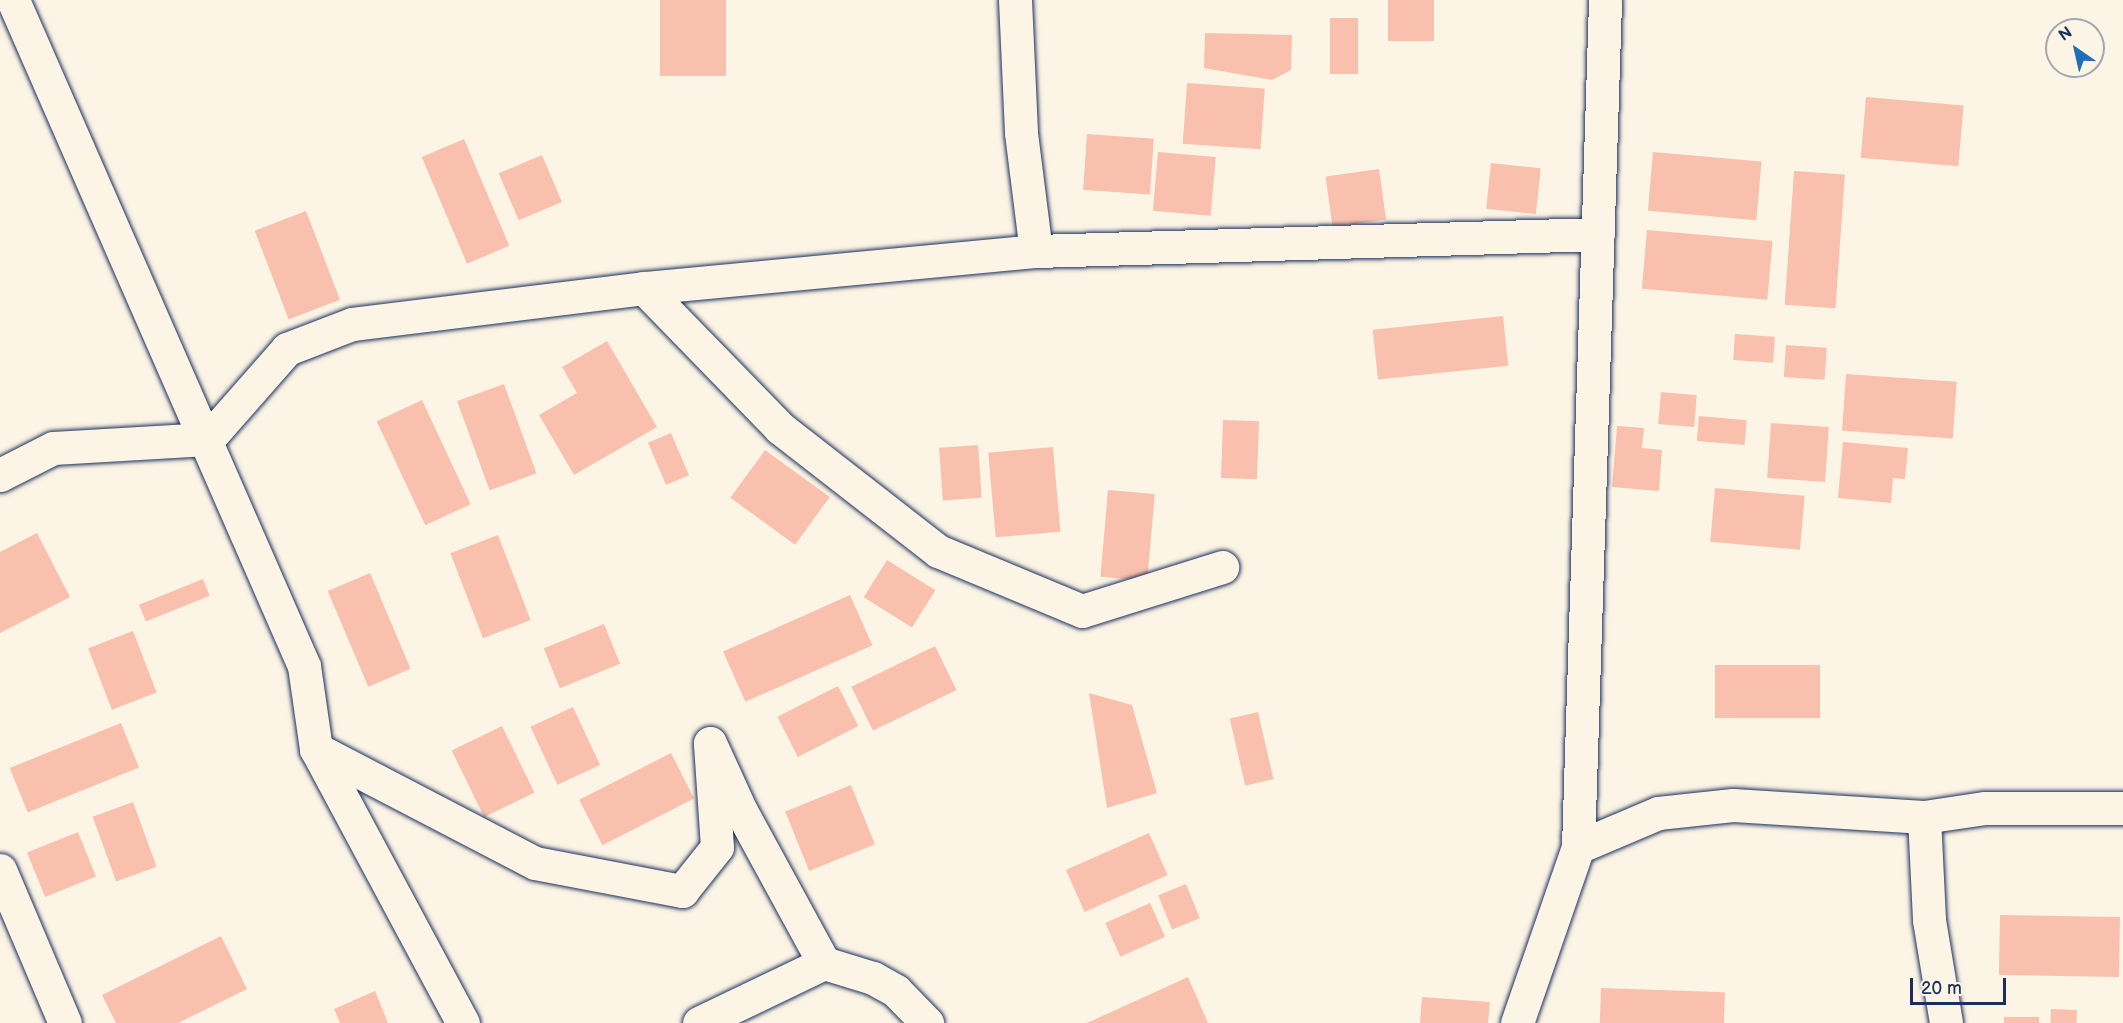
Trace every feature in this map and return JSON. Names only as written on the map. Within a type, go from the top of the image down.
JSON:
[{"type":"street","points":[[13,0],[208,440],[304,666],[316,749],[463,1023]]},
{"type":"street","points":[[1016,0],[1021,133],[1036,251]]},
{"type":"street","points":[[1516,1023],[1578,847],[1605,0]]},
{"type":"street","points":[[0,475],[53,448],[208,440],[287,349],[352,324],[644,288],[1036,251],[1598,234]]},
{"type":"street","points":[[644,288],[780,428],[938,551],[1082,611],[1222,567]]},
{"type":"street","points":[[316,749],[535,862],[682,891],[717,847],[710,743],[741,811],[824,963]]},
{"type":"street","points":[[1578,847],[1658,813],[1733,805],[1924,817],[1985,808],[2123,808]]},
{"type":"street","points":[[1924,817],[1929,920],[1946,1023]]},
{"type":"street","points":[[0,870],[65,1023]]},
{"type":"street","points":[[699,1023],[824,963],[849,966],[881,982],[927,1023]]},
{"type":"building","points":[[660,0],[726,0],[726,76],[660,76]]},
{"type":"building","points":[[1388,0],[1434,0],[1434,41],[1388,41]]},
{"type":"building","points":[[1330,18],[1358,18],[1358,74],[1330,74]]},
{"type":"building","points":[[1205,33],[1292,35],[1291,70],[1272,80],[1204,68]]},
{"type":"building","points":[[1187,83],[1265,88],[1261,149],[1183,144]]},
{"type":"building","points":[[1866,97],[1964,106],[1958,166],[1861,158]]},
{"type":"building","points":[[1087,134],[1154,139],[1150,195],[1083,190]]},
{"type":"building","points":[[464,139],[509,246],[467,264],[422,157]]},
{"type":"building","points":[[1158,152],[1216,157],[1211,216],[1153,211]]},
{"type":"building","points":[[1653,152],[1762,161],[1756,220],[1648,211]]},
{"type":"building","points":[[542,155],[562,202],[519,220],[499,173]]},
{"type":"building","points":[[1491,163],[1541,168],[1536,214],[1486,209]]},
{"type":"building","points":[[1379,169],[1386,220],[1333,227],[1326,177]]},
{"type":"building","points":[[1794,171],[1845,175],[1836,308],[1785,305]]},
{"type":"building","points":[[306,211],[340,300],[289,319],[255,231]]},
{"type":"building","points":[[1647,230],[1773,241],[1767,300],[1642,289]]},
{"type":"building","points":[[1503,316],[1508,366],[1378,379],[1373,330]]},
{"type":"building","points":[[1735,334],[1775,337],[1773,363],[1733,360]]},
{"type":"building","points":[[607,341],[657,427],[574,475],[539,415],[577,393],[562,367]]},
{"type":"building","points":[[1786,345],[1827,348],[1825,380],[1784,377]]},
{"type":"building","points":[[1846,374],[1957,382],[1953,439],[1842,431]]},
{"type":"building","points":[[504,384],[536,473],[490,490],[457,401]]},
{"type":"building","points":[[1661,392],[1697,395],[1694,427],[1658,424]]},
{"type":"building","points":[[422,400],[471,504],[425,525],[377,421]]},
{"type":"building","points":[[1699,416],[1747,420],[1745,445],[1697,441]]},
{"type":"building","points":[[1223,420],[1259,421],[1257,479],[1221,478]]},
{"type":"building","points":[[1771,423],[1829,427],[1825,482],[1767,478]]},
{"type":"building","points":[[1617,426],[1644,428],[1642,448],[1662,450],[1659,491],[1612,487]]},
{"type":"building","points":[[671,433],[689,475],[666,485],[648,443]]},
{"type":"building","points":[[1843,442],[1908,448],[1905,479],[1893,478],[1891,503],[1838,498]]},
{"type":"building","points":[[978,445],[982,498],[943,501],[939,448]]},
{"type":"building","points":[[1053,447],[1060,532],[996,537],[988,453]]},
{"type":"building","points":[[765,450],[830,497],[795,545],[730,498]]},
{"type":"building","points":[[1715,488],[1805,496],[1800,550],[1710,542]]},
{"type":"building","points":[[1108,490],[1155,494],[1147,581],[1100,577]]},
{"type":"building","points":[[37,533],[70,597],[0,633],[0,552]]},
{"type":"building","points":[[498,535],[531,620],[483,638],[450,553]]},
{"type":"building","points":[[887,560],[935,590],[912,628],[864,597]]},
{"type":"building","points":[[370,573],[411,669],[368,687],[328,591]]},
{"type":"building","points":[[203,579],[210,596],[146,622],[139,605]]},
{"type":"building","points":[[850,595],[872,645],[745,702],[723,652]]},
{"type":"building","points":[[604,624],[620,664],[560,688],[544,648]]},
{"type":"building","points":[[133,631],[157,693],[112,710],[88,648]]},
{"type":"building","points":[[935,646],[956,690],[873,731],[851,687]]},
{"type":"building","points":[[1715,665],[1820,665],[1820,718],[1715,718]]},
{"type":"building","points":[[838,686],[858,726],[798,757],[777,717]]},
{"type":"building","points":[[1089,693],[1132,705],[1157,793],[1107,808]]},
{"type":"building","points":[[573,707],[600,765],[557,785],[530,727]]},
{"type":"building","points":[[1258,712],[1274,779],[1245,786],[1230,719]]},
{"type":"building","points":[[121,723],[139,768],[28,812],[10,768]]},
{"type":"building","points":[[502,726],[534,793],[484,817],[452,751]]},
{"type":"building","points":[[671,753],[694,798],[602,845],[579,800]]},
{"type":"building","points":[[851,785],[875,844],[809,871],[785,812]]},
{"type":"building","points":[[133,802],[157,867],[116,882],[93,817]]},
{"type":"building","points":[[78,832],[96,877],[45,897],[27,853]]},
{"type":"building","points":[[1149,833],[1168,875],[1085,912],[1066,870]]},
{"type":"building","points":[[1186,884],[1200,918],[1172,930],[1158,895]]},
{"type":"building","points":[[1150,903],[1165,937],[1120,957],[1105,923]]},
{"type":"building","points":[[2000,915],[2120,917],[2119,977],[1999,975]]},
{"type":"building","points":[[221,936],[247,989],[178,1023],[116,1023],[102,995]]},
{"type":"building","points":[[1188,977],[1208,1023],[1087,1023]]},
{"type":"building","points":[[1601,988],[1725,992],[1724,1023],[1600,1023]]},
{"type":"building","points":[[375,991],[388,1023],[340,1023],[334,1009]]},
{"type":"building","points":[[1422,997],[1490,1002],[1488,1023],[1420,1023]]},
{"type":"building","points":[[2051,1009],[2077,1010],[2077,1023],[2051,1023]]},
{"type":"building","points":[[2004,1017],[2039,1017],[2039,1023],[2004,1023]]}]
